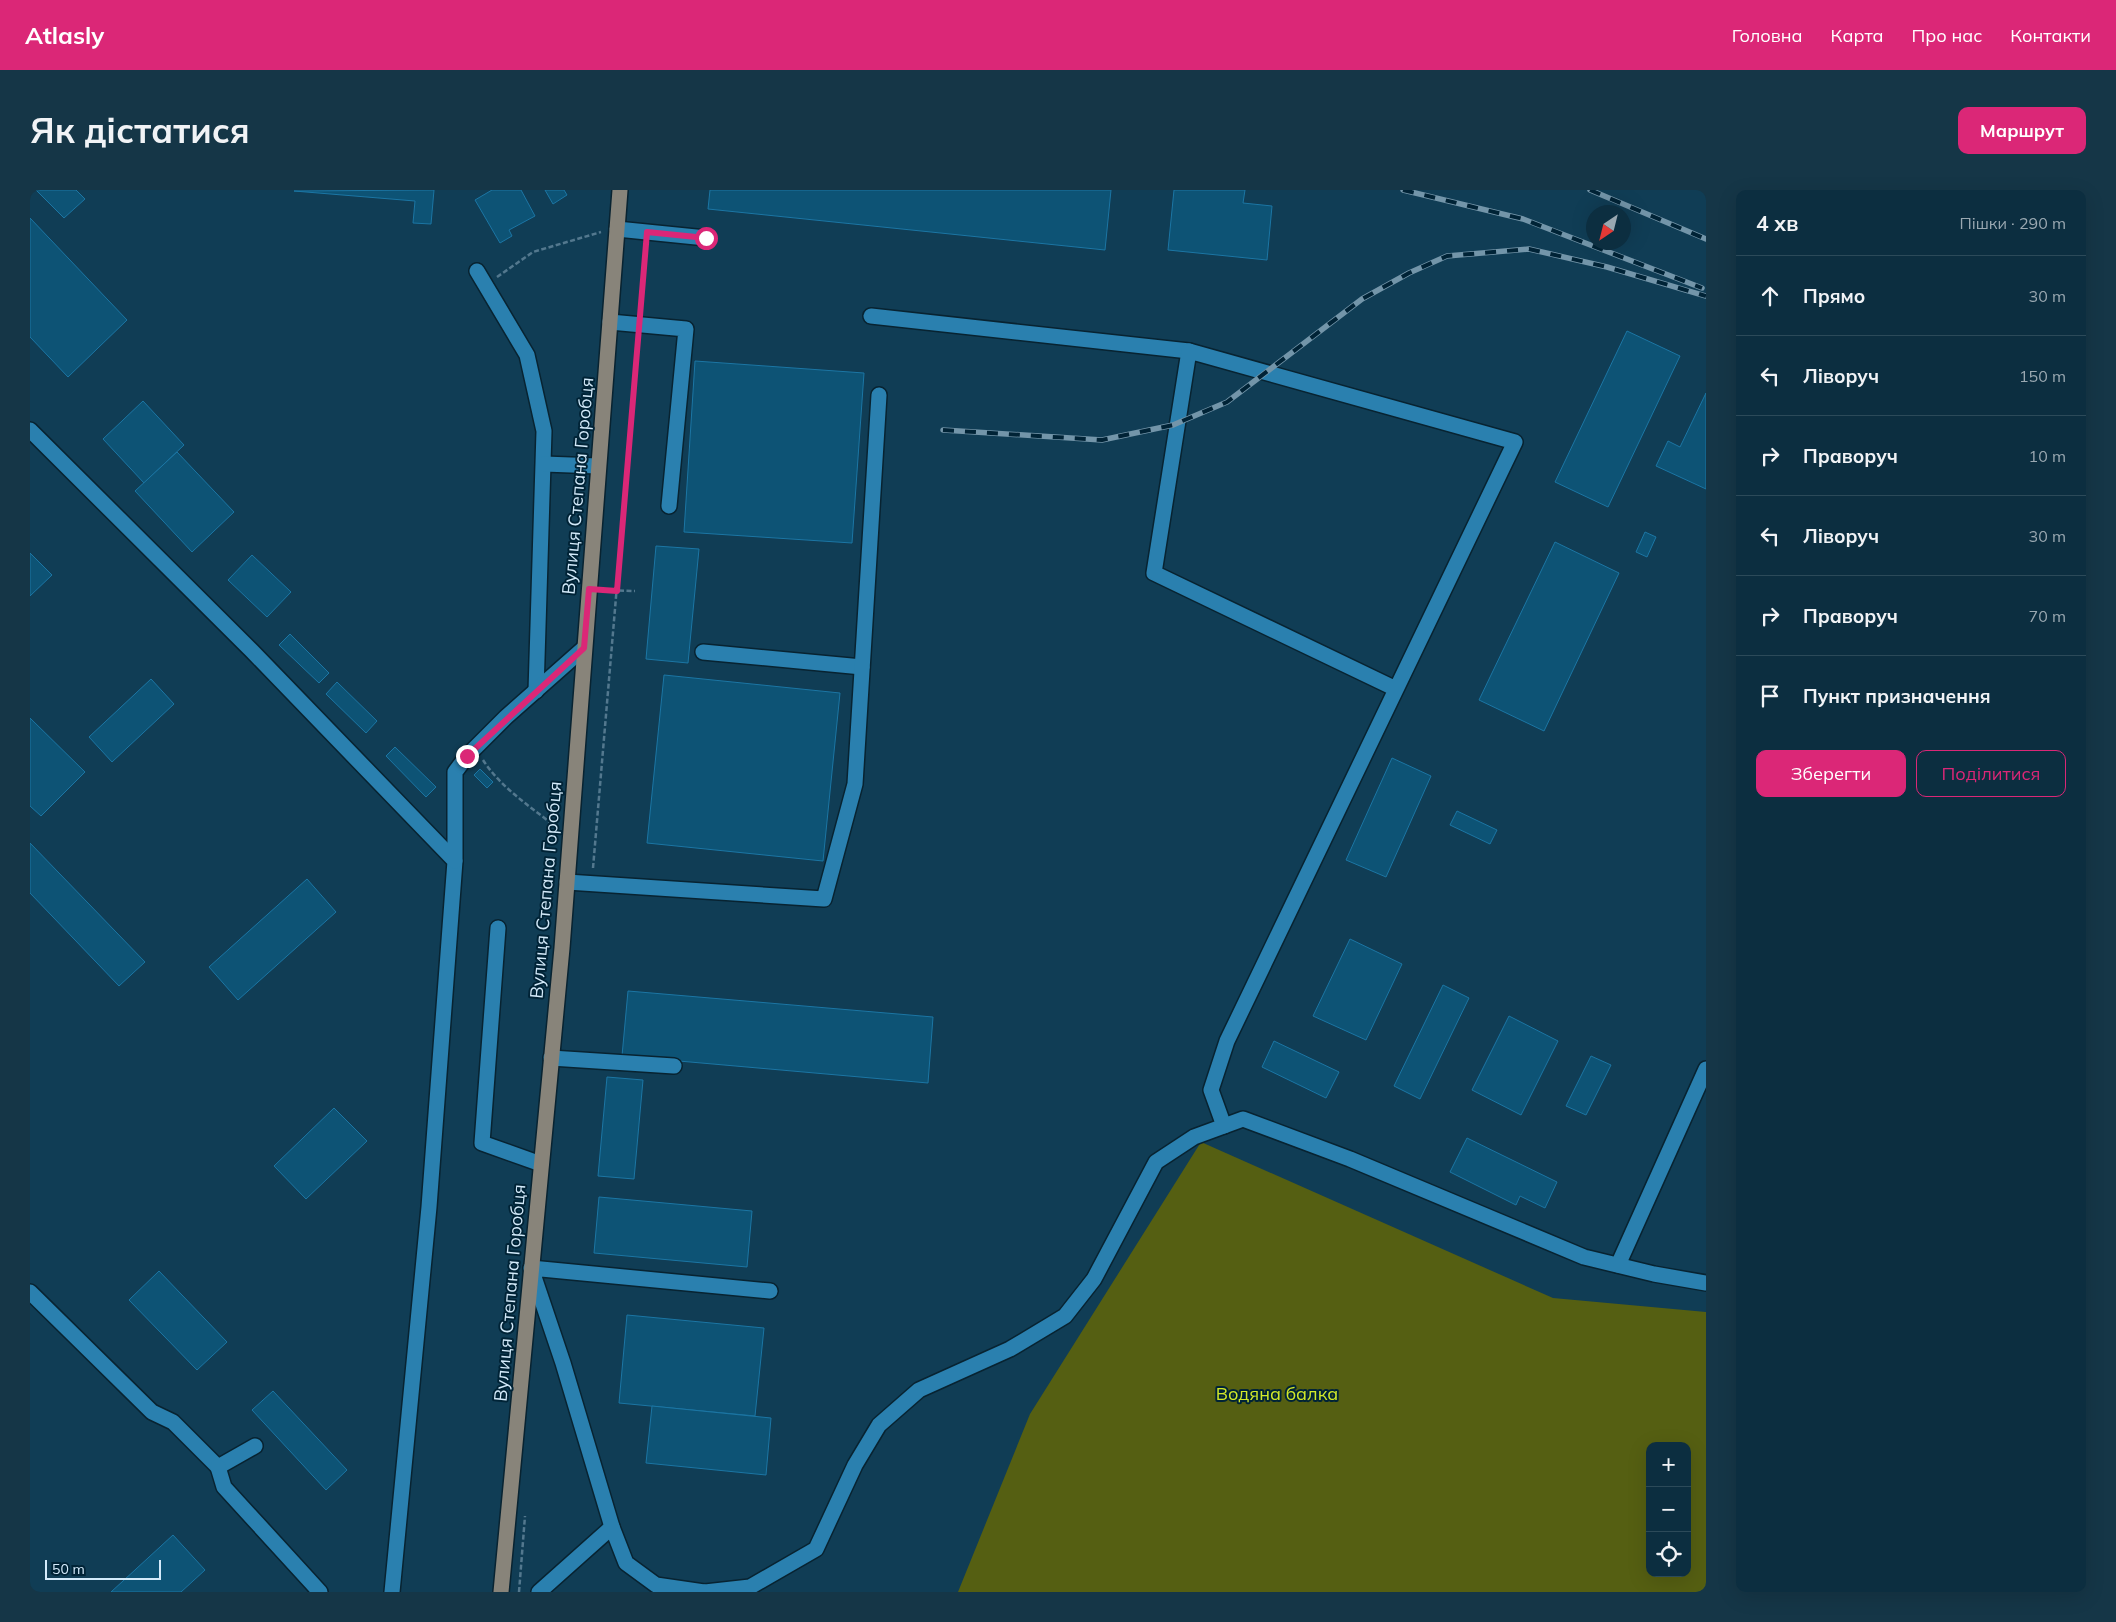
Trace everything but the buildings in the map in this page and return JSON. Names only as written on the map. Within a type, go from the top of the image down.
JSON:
[{"type":"main road","name":"Вулиця Степана Горобця","points":[[501,1592],[567,882],[620,190]]},
{"type":"lane","points":[[617,229],[706,238]]},
{"type":"lane","points":[[477,270],[527,355],[544,431],[536,690]]},
{"type":"lane","points":[[872,316],[1189,351],[1515,442],[1227,1041],[1211,1090],[1224,1126]]},
{"type":"lane","points":[[610,322],[686,329],[669,506]]},
{"type":"lane","points":[[1189,351],[1154,573],[1396,689]]},
{"type":"lane","points":[[567,882],[824,899],[855,784],[879,395]]},
{"type":"lane","points":[[33,440],[252,650],[455,862]]},
{"type":"lane","points":[[544,464],[598,466]]},
{"type":"lane","points":[[392,1592],[429,1207],[455,862],[455,772],[475,747],[584,648]]},
{"type":"lane","points":[[704,652],[862,666]]},
{"type":"lane","points":[[498,928],[482,1143],[541,1164]]},
{"type":"lane","points":[[551,1058],[674,1066]]},
{"type":"lane","points":[[1618,1265],[1706,1070]]},
{"type":"lane","points":[[770,1291],[531,1268],[563,1363],[612,1527],[626,1563],[656,1585],[705,1592],[750,1587],[816,1549],[855,1466],[879,1425],[919,1390],[1010,1349],[1065,1316],[1094,1280],[1156,1162],[1194,1136],[1243,1119],[1350,1159],[1584,1257],[1706,1283]]},
{"type":"lane","points":[[30,1292],[152,1412],[173,1422],[218,1467],[224,1487],[320,1592]]},
{"type":"lane","points":[[218,1467],[256,1446]]},
{"type":"lane","points":[[539,1592],[612,1527]]},
{"type":"path","points":[[485,285],[533,252],[575,238],[617,229]]},
{"type":"path","points":[[591,884],[647,232]]},
{"type":"path","points":[[589,589],[635,591]]},
{"type":"path","points":[[475,747],[490,771],[508,788],[557,828],[559,820]]},
{"type":"green space","name":"Водяна балка","points":[[1201,1142],[1553,1298],[1706,1312],[1706,1592],[958,1592],[1030,1414]]},
{"type":"railway","points":[[1403,190],[1523,219],[1702,288]]},
{"type":"railway","points":[[1590,190],[1706,239]]},
{"type":"railway","points":[[943,430],[1102,440],[1173,425],[1227,402],[1362,299],[1409,273],[1447,256],[1529,249],[1607,267],[1706,296]]},
{"type":"route","points":[[467,756],[506,717],[584,648],[589,589],[617,591],[647,232],[706,238]]}]
